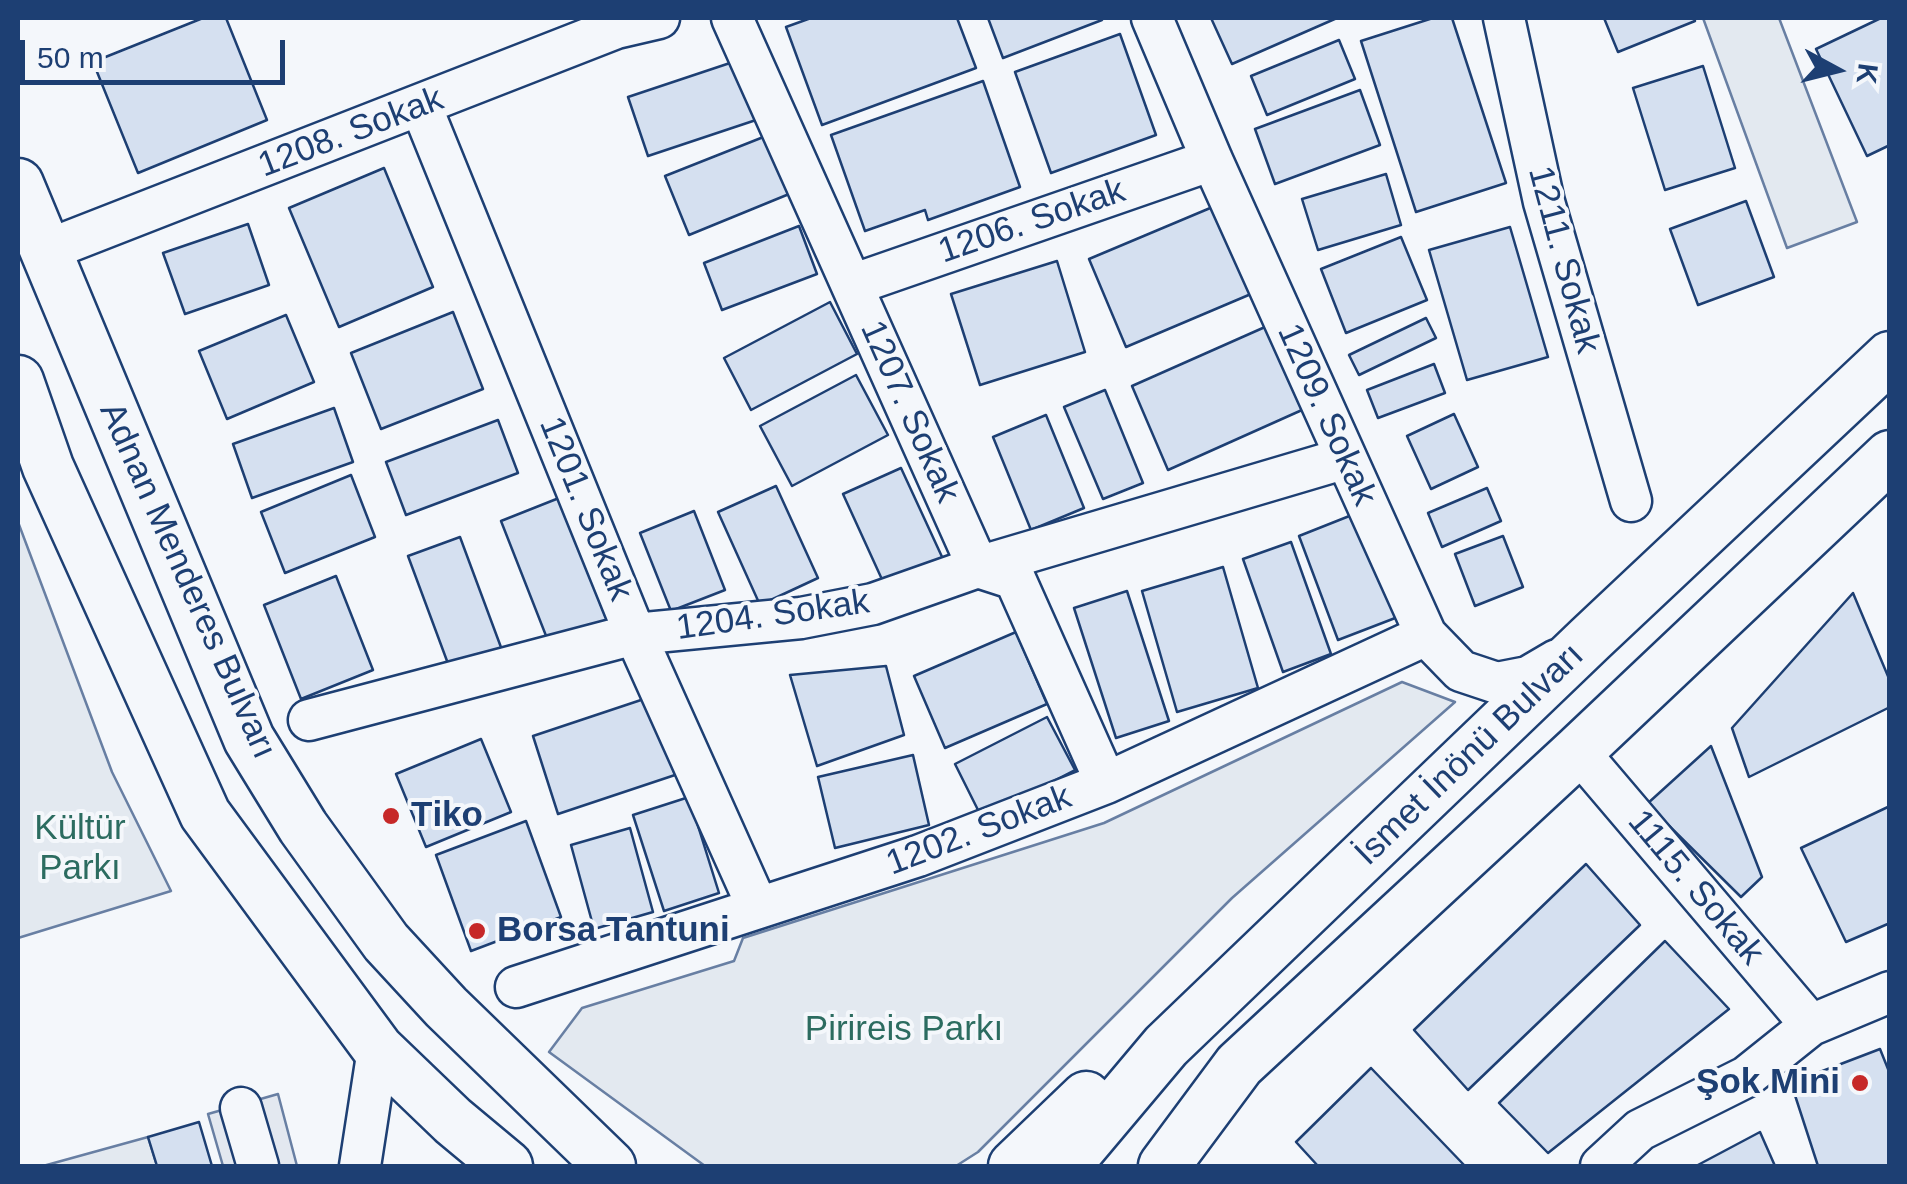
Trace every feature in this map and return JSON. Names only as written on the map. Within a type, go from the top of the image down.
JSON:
[{"type":"main road","name":"Adnan Menderes Bulvarı","points":[[18,184],[249,739],[303,827],[386,942],[446,1007],[610,1166]]},
{"type":"main road","name":"İsmet İnönü Bulvarı","points":[[1065,1166],[1166,1046],[1890,358]]},
{"type":"main road","points":[[18,381],[48,467],[205,814],[378,1049],[453,1122],[507,1166]]},
{"type":"main road","name":"İsmet İnönü Bulvarı","points":[[1164,1166],[1239,1065],[1890,456]]},
{"type":"main road","points":[[1014,1166],[1090,1094],[1166,1046]]},
{"type":"street","name":"1208. Sokak","points":[[45,251],[421,106],[614,23],[659,18]]},
{"type":"street","name":"1207. Sokak","points":[[732,18],[978,567]]},
{"type":"street","name":"1209. Sokak","points":[[1152,18],[1426,636],[1462,671],[1497,682],[1528,678],[1590,640]]},
{"type":"street","name":"1211. Sokak","points":[[1504,18],[1544,202],[1631,501]]},
{"type":"street","name":"1201. Sokak","points":[[421,106],[636,634],[758,908]]},
{"type":"street","name":"1206. Sokak","points":[[852,284],[1212,160]]},
{"type":"street","name":"1204. Sokak","points":[[309,720],[636,634],[802,618],[873,604],[978,567],[1346,458]]},
{"type":"street","points":[[978,567],[1015,579],[1106,783]]},
{"type":"street","name":"1202. Sokak","points":[[516,987],[918,856],[1106,783],[1426,636]]},
{"type":"street","name":"1115. Sokak","points":[[1578,751],[1811,1025]]},
{"type":"street","points":[[1601,1166],[1647,1148],[1811,1025],[1890,992]]},
{"type":"street","points":[[360,1166],[378,1049]]},
{"type":"street","points":[[241,1108],[258,1166]]},
{"type":"green space","points":[[1703,18],[1779,18],[1857,222],[1787,248]]},
{"type":"green space","name":"Kültür Parkı","points":[[18,522],[112,772],[171,891],[18,938]]},
{"type":"green space","name":"Pirireis Parkı","points":[[1402,682],[1455,702],[1232,898],[978,1152],[956,1166],[705,1166],[549,1052],[582,1008],[734,961],[743,938],[1104,823]]},
{"type":"green space","points":[[148,1137],[157,1166],[43,1166]]},
{"type":"shaded area","points":[[278,1094],[297,1166],[223,1166],[208,1114]]},
{"type":"building","points":[[203,18],[226,18],[267,120],[138,173],[93,62]]},
{"type":"building","points":[[811,18],[957,18],[976,68],[822,125],[786,27]]},
{"type":"building","points":[[988,18],[1101,18],[1102,20],[1003,58]]},
{"type":"building","points":[[1211,18],[1337,18],[1232,64]]},
{"type":"building","points":[[1433,18],[1452,18],[1506,183],[1416,212],[1361,41]]},
{"type":"building","points":[[1604,18],[1694,18],[1695,21],[1618,52]]},
{"type":"building","points":[[1881,18],[1890,18],[1890,145],[1867,156],[1816,49]]},
{"type":"building","points":[[1120,34],[1156,135],[1051,173],[1015,72]]},
{"type":"building","points":[[1339,40],[1355,79],[1267,115],[1251,76]]},
{"type":"building","points":[[736,61],[756,120],[648,156],[628,97]]},
{"type":"building","points":[[1703,66],[1735,168],[1665,190],[1633,88]]},
{"type":"building","points":[[983,81],[1020,187],[928,220],[925,210],[865,231],[831,135]]},
{"type":"building","points":[[1360,90],[1380,145],[1275,184],[1255,129]]},
{"type":"building","points":[[771,134],[794,192],[689,235],[665,176]]},
{"type":"building","points":[[384,168],[433,287],[339,327],[289,208]]},
{"type":"building","points":[[1386,174],[1401,225],[1318,250],[1302,199]]},
{"type":"building","points":[[1746,201],[1774,277],[1698,305],[1670,229]]},
{"type":"building","points":[[1215,206],[1251,294],[1126,347],[1089,259]]},
{"type":"building","points":[[248,224],[269,285],[185,314],[163,253]]},
{"type":"building","points":[[799,226],[817,274],[722,310],[704,263]]},
{"type":"building","points":[[1510,227],[1548,357],[1467,380],[1429,250]]},
{"type":"building","points":[[1401,237],[1427,300],[1346,333],[1321,269]]},
{"type":"building","points":[[1057,261],[1085,352],[980,385],[951,294]]},
{"type":"building","points":[[830,302],[857,354],[751,410],[724,358]]},
{"type":"building","points":[[453,312],[483,389],[381,429],[351,353]]},
{"type":"building","points":[[286,315],[314,382],[227,419],[199,351]]},
{"type":"building","points":[[1426,318],[1436,338],[1359,375],[1349,355]]},
{"type":"building","points":[[1265,327],[1302,410],[1168,470],[1132,386]]},
{"type":"building","points":[[1434,364],[1445,393],[1378,418],[1367,390]]},
{"type":"building","points":[[856,375],[888,435],[792,486],[760,426]]},
{"type":"building","points":[[1105,390],[1143,483],[1103,499],[1064,407]]},
{"type":"building","points":[[334,408],[353,462],[252,498],[233,444]]},
{"type":"building","points":[[1454,414],[1478,467],[1431,489],[1407,436]]},
{"type":"building","points":[[1046,415],[1084,508],[1031,530],[993,437]]},
{"type":"building","points":[[498,420],[518,473],[406,515],[386,462]]},
{"type":"building","points":[[901,468],[943,559],[885,586],[843,494]]},
{"type":"building","points":[[351,475],[375,537],[285,573],[261,512]]},
{"type":"building","points":[[776,486],[818,578],[760,605],[718,512]]},
{"type":"building","points":[[1487,488],[1501,521],[1442,547],[1428,513]]},
{"type":"building","points":[[559,498],[610,628],[552,651],[501,521]]},
{"type":"building","points":[[694,511],[725,590],[671,611],[640,533]]},
{"type":"building","points":[[1362,511],[1403,615],[1338,640],[1299,536]]},
{"type":"building","points":[[1503,536],[1523,587],[1475,606],[1455,554]]},
{"type":"building","points":[[460,537],[502,650],[450,669],[408,556]]},
{"type":"building","points":[[1291,542],[1331,654],[1283,672],[1243,559]]},
{"type":"building","points":[[1223,567],[1258,688],[1177,712],[1142,591]]},
{"type":"building","points":[[336,576],[373,670],[301,699],[264,605]]},
{"type":"building","points":[[1127,591],[1169,721],[1116,738],[1074,608]]},
{"type":"building","points":[[1853,593],[1890,681],[1890,707],[1749,777],[1732,728]]},
{"type":"building","points":[[1016,632],[1047,704],[945,748],[914,676]]},
{"type":"building","points":[[886,666],[904,735],[817,766],[790,675]]},
{"type":"building","points":[[650,697],[675,775],[558,814],[533,736]]},
{"type":"building","points":[[1047,717],[1075,770],[982,818],[955,764]]},
{"type":"building","points":[[481,739],[511,812],[426,847],[396,774]]},
{"type":"building","points":[[1711,746],[1762,877],[1741,897],[1647,804]]},
{"type":"building","points":[[913,755],[929,825],[835,848],[818,777]]},
{"type":"building","points":[[689,797],[719,893],[664,911],[633,815]]},
{"type":"building","points":[[1890,806],[1890,923],[1846,942],[1801,848]]},
{"type":"building","points":[[526,821],[561,917],[471,951],[436,855]]},
{"type":"building","points":[[630,828],[653,912],[594,929],[571,845]]},
{"type":"building","points":[[1586,864],[1640,925],[1468,1090],[1414,1030]]},
{"type":"building","points":[[1665,941],[1729,1009],[1548,1153],[1499,1103]]},
{"type":"building","points":[[1880,1049],[1890,1074],[1890,1166],[1818,1166],[1791,1083]]},
{"type":"building","points":[[1371,1068],[1465,1166],[1318,1166],[1296,1142]]},
{"type":"building","points":[[199,1122],[212,1166],[157,1166],[148,1137]]},
{"type":"building","points":[[1760,1132],[1775,1166],[1696,1166]]},
{"type":"place","name":"Тiko","points":[[391,816]]},
{"type":"place","name":"Borsa Tantuni","points":[[477,931]]},
{"type":"place","name":"Şok Mini","points":[[1860,1083]]}]
